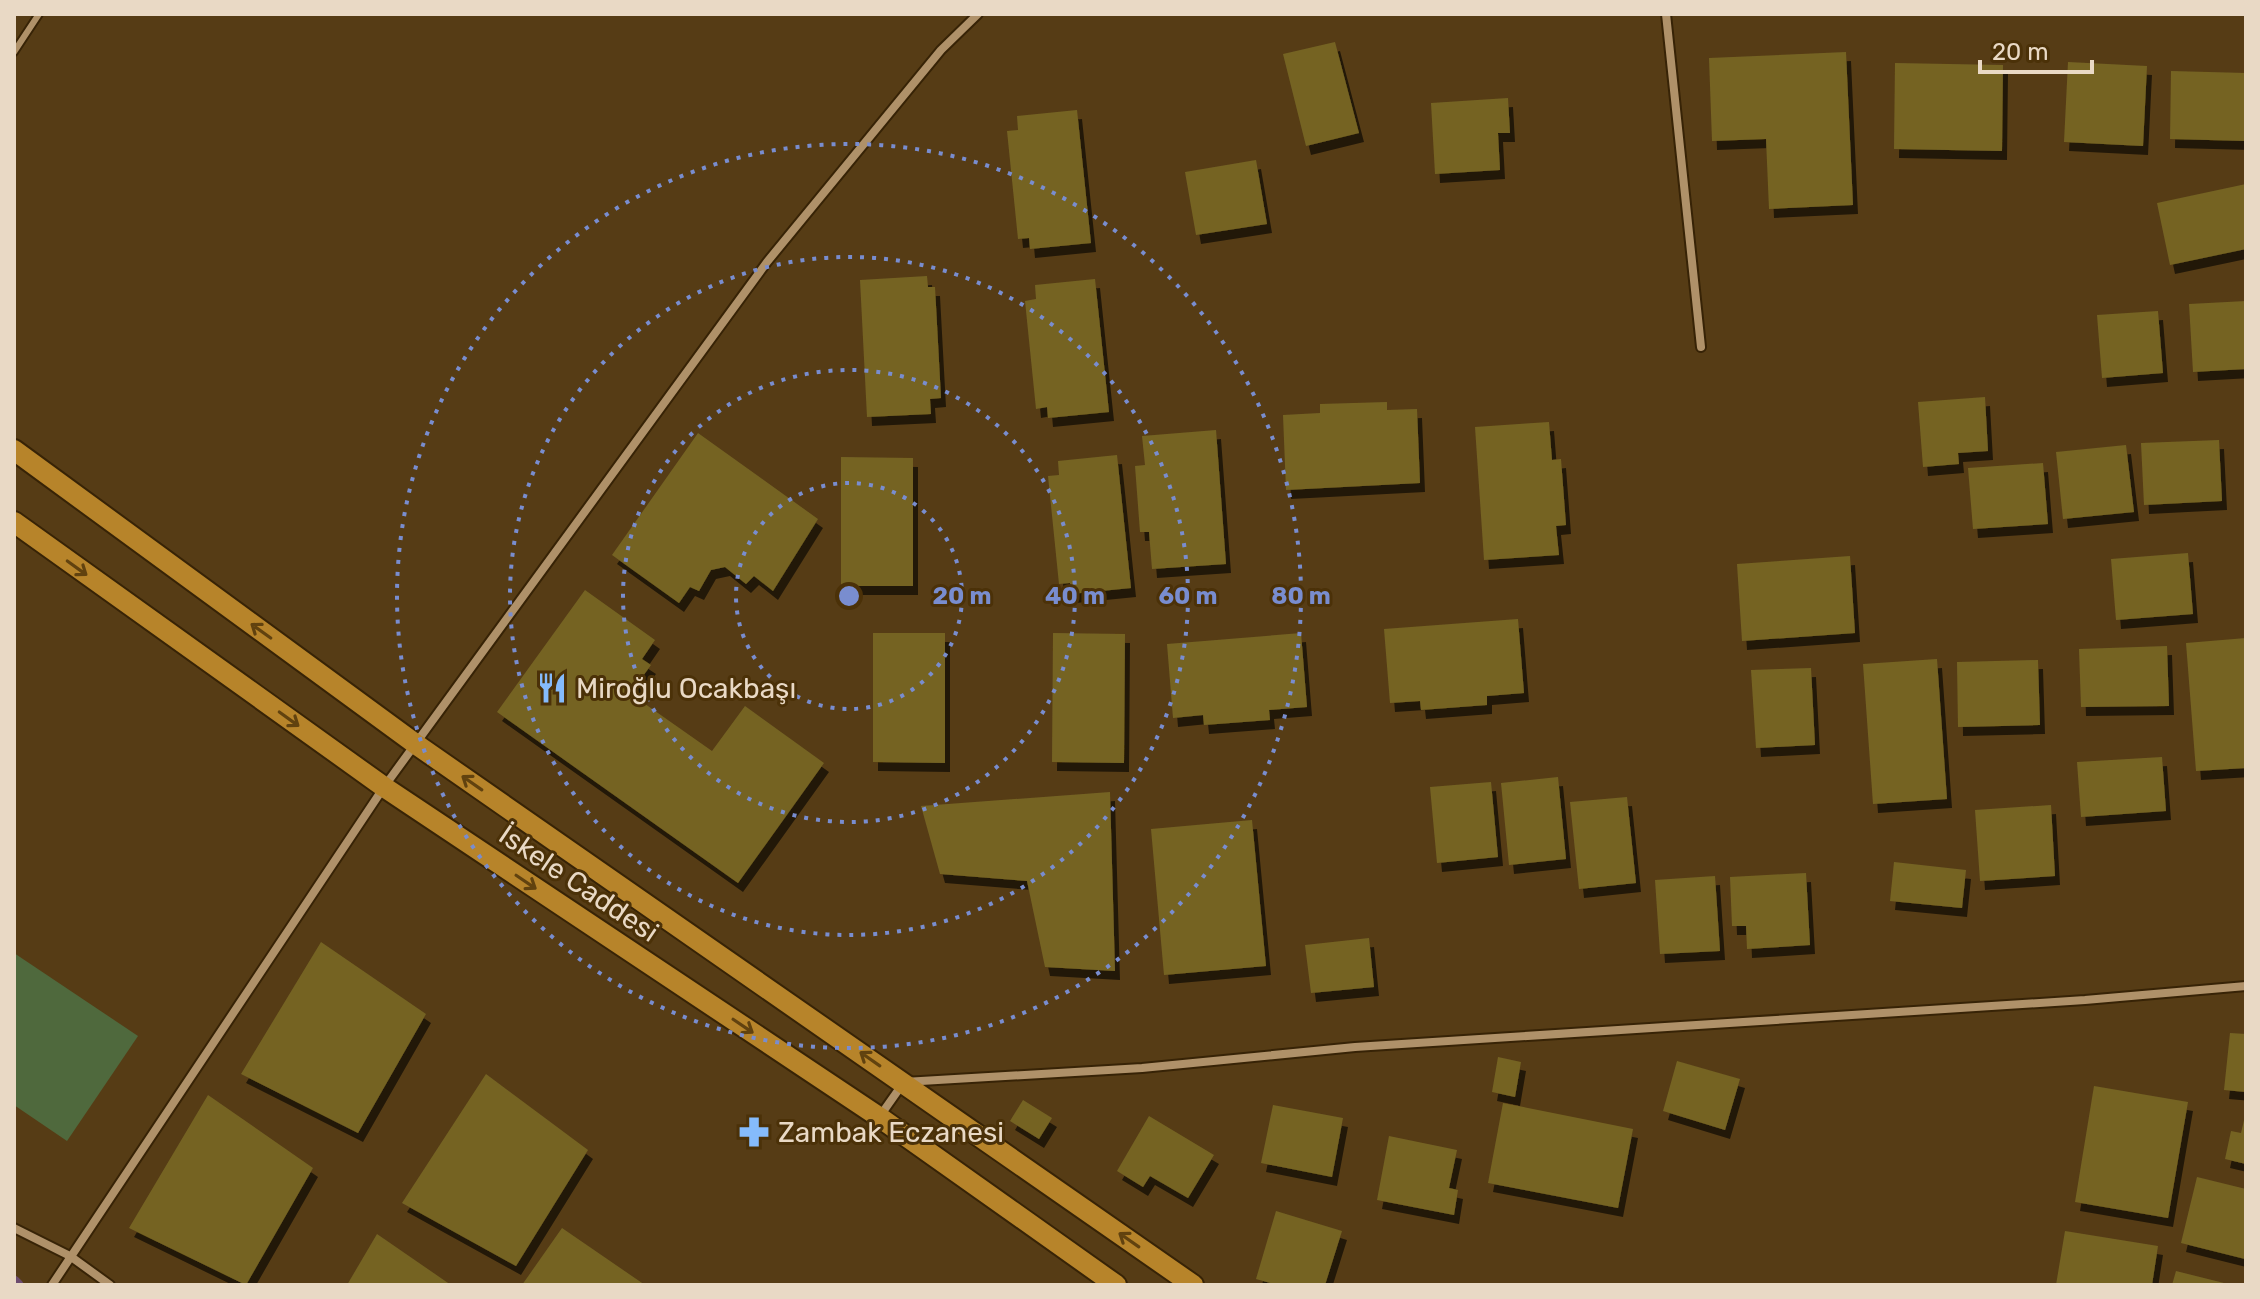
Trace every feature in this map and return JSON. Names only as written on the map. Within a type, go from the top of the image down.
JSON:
[{"type":"main road","points":[[14,450],[417,745],[1193,1285]]},
{"type":"main road","name":"İskele Caddesi","points":[[14,522],[384,787],[879,1117],[1116,1285]]},
{"type":"street","points":[[52,1285],[384,787],[767,262],[941,50],[978,14]]},
{"type":"street","points":[[1666,14],[1701,347]]},
{"type":"street","points":[[879,1117],[904,1082],[1142,1068],[1355,1047],[2085,1000],[2246,986]]},
{"type":"street","points":[[14,1228],[70,1256],[110,1285]]},
{"type":"lane","points":[[14,52],[39,14]]},
{"type":"green space","points":[[14,953],[138,1036],[67,1141],[14,1105]]},
{"type":"building","points":[[1335,42],[1359,133],[1306,146],[1283,54]]},
{"type":"building","points":[[1846,52],[1853,205],[1769,209],[1766,139],[1712,141],[1709,58]]},
{"type":"building","points":[[2068,62],[2147,66],[2143,146],[2064,142]]},
{"type":"building","points":[[1895,63],[2003,65],[2002,151],[1894,149]]},
{"type":"building","points":[[2171,71],[2246,73],[2246,141],[2170,139]]},
{"type":"building","points":[[1508,98],[1510,133],[1498,133],[1500,170],[1435,174],[1431,103]]},
{"type":"building","points":[[1077,110],[1091,243],[1030,249],[1029,238],[1018,239],[1007,131],[1018,130],[1017,116]]},
{"type":"building","points":[[1256,160],[1267,224],[1196,235],[1185,172]]},
{"type":"building","points":[[2246,184],[2246,249],[2170,265],[2157,203]]},
{"type":"building","points":[[927,276],[928,287],[935,287],[941,398],[930,399],[931,414],[867,417],[860,280]]},
{"type":"building","points":[[1095,279],[1109,412],[1048,418],[1047,407],[1036,409],[1025,301],[1036,299],[1035,285]]},
{"type":"building","points":[[2246,301],[2246,369],[2193,372],[2189,304]]},
{"type":"building","points":[[2158,311],[2163,373],[2102,378],[2097,315]]},
{"type":"building","points":[[1985,397],[1988,451],[1958,453],[1959,464],[1923,467],[1918,402]]},
{"type":"building","points":[[1387,402],[1387,410],[1417,409],[1420,483],[1286,490],[1283,415],[1320,413],[1320,404]]},
{"type":"building","points":[[1549,422],[1552,460],[1561,459],[1566,525],[1556,526],[1559,555],[1484,560],[1475,427]]},
{"type":"building","points":[[1216,430],[1226,564],[1152,569],[1149,532],[1140,532],[1135,466],[1145,465],[1142,436]]},
{"type":"building","points":[[698,433],[818,519],[773,591],[754,576],[746,584],[725,567],[711,570],[699,591],[690,587],[679,603],[612,555]]},
{"type":"building","points":[[2219,440],[2222,501],[2144,505],[2141,443]]},
{"type":"building","points":[[2126,445],[2134,512],[2063,519],[2056,452]]},
{"type":"building","points":[[1117,455],[1131,588],[1071,594],[1070,583],[1059,584],[1048,476],[1059,475],[1058,461]]},
{"type":"building","points":[[841,457],[913,458],[913,586],[841,586]]},
{"type":"building","points":[[2043,463],[2048,524],[1973,529],[1968,468]]},
{"type":"building","points":[[2188,553],[2193,614],[2116,620],[2111,559]]},
{"type":"building","points":[[1850,556],[1855,633],[1742,641],[1737,564]]},
{"type":"building","points":[[585,590],[655,640],[642,659],[651,665],[635,687],[638,699],[712,751],[745,706],[824,763],[738,883],[497,712]]},
{"type":"building","points":[[1518,619],[1524,693],[1487,696],[1487,705],[1421,710],[1420,701],[1390,703],[1384,629]]},
{"type":"building","points":[[873,633],[945,633],[945,763],[873,762]]},
{"type":"building","points":[[1053,633],[1125,634],[1124,763],[1052,762]]},
{"type":"building","points":[[1301,633],[1307,707],[1269,710],[1270,720],[1204,725],[1203,715],[1173,718],[1167,644]]},
{"type":"building","points":[[2246,638],[2246,768],[2196,771],[2186,643]]},
{"type":"building","points":[[2167,646],[2169,706],[2081,707],[2079,649]]},
{"type":"building","points":[[1937,659],[1947,799],[1873,804],[1863,664]]},
{"type":"building","points":[[2038,660],[2040,725],[1958,727],[1957,662]]},
{"type":"building","points":[[1811,668],[1815,745],[1756,748],[1751,670]]},
{"type":"building","points":[[2162,757],[2166,811],[2081,817],[2077,762]]},
{"type":"building","points":[[1558,777],[1566,859],[1509,865],[1501,783]]},
{"type":"building","points":[[1491,782],[1498,857],[1437,863],[1430,787]]},
{"type":"building","points":[[1110,792],[1115,971],[1045,967],[1027,881],[940,874],[921,806]]},
{"type":"building","points":[[1627,797],[1636,883],[1579,889],[1570,802]]},
{"type":"building","points":[[2051,805],[2055,876],[1980,881],[1975,810]]},
{"type":"building","points":[[1252,820],[1266,966],[1164,975],[1151,829]]},
{"type":"building","points":[[1894,862],[1966,870],[1962,908],[1890,901]]},
{"type":"building","points":[[1806,873],[1810,945],[1747,949],[1746,926],[1732,926],[1730,877]]},
{"type":"building","points":[[1715,876],[1720,951],[1660,954],[1655,880]]},
{"type":"building","points":[[1369,938],[1374,987],[1311,993],[1305,945]]},
{"type":"building","points":[[321,942],[426,1014],[358,1133],[241,1074]]},
{"type":"building","points":[[2230,1033],[2246,1034],[2246,1092],[2224,1090]]},
{"type":"building","points":[[1498,1057],[1521,1062],[1515,1097],[1492,1092]]},
{"type":"building","points":[[1677,1061],[1740,1079],[1725,1130],[1663,1111]]},
{"type":"building","points":[[486,1074],[588,1150],[516,1266],[402,1203]]},
{"type":"building","points":[[2094,1086],[2188,1102],[2168,1218],[2075,1202]]},
{"type":"building","points":[[208,1095],[313,1168],[246,1285],[129,1228]]},
{"type":"building","points":[[1023,1100],[1052,1118],[1039,1139],[1010,1121]]},
{"type":"building","points":[[1503,1103],[1633,1129],[1618,1208],[1488,1183]]},
{"type":"building","points":[[1273,1105],[1343,1118],[1332,1177],[1261,1163]]},
{"type":"building","points":[[1149,1116],[1214,1155],[1188,1198],[1150,1176],[1143,1187],[1117,1171]]},
{"type":"building","points":[[2245,1116],[2246,1164],[2225,1159],[2231,1131],[2241,1133]]},
{"type":"building","points":[[1389,1136],[1457,1150],[1449,1188],[1458,1190],[1454,1215],[1377,1200]]},
{"type":"building","points":[[2197,1177],[2246,1189],[2245,1259],[2181,1243]]},
{"type":"building","points":[[1276,1211],[1342,1231],[1325,1285],[1277,1285],[1256,1279]]},
{"type":"building","points":[[562,1228],[645,1285],[522,1285]]},
{"type":"building","points":[[2065,1231],[2158,1246],[2152,1285],[2056,1285]]},
{"type":"building","points":[[377,1234],[451,1285],[347,1285]]},
{"type":"building","points":[[2176,1271],[2228,1284],[2228,1285],[2172,1285]]},
{"type":"waterway","points":[[14,1281],[18,1285]]},
{"type":"place","name":"Miroğlu Ocakbaşı","points":[[552,688]]},
{"type":"place","name":"Zambak Eczanesi","points":[[754,1132]]}]
